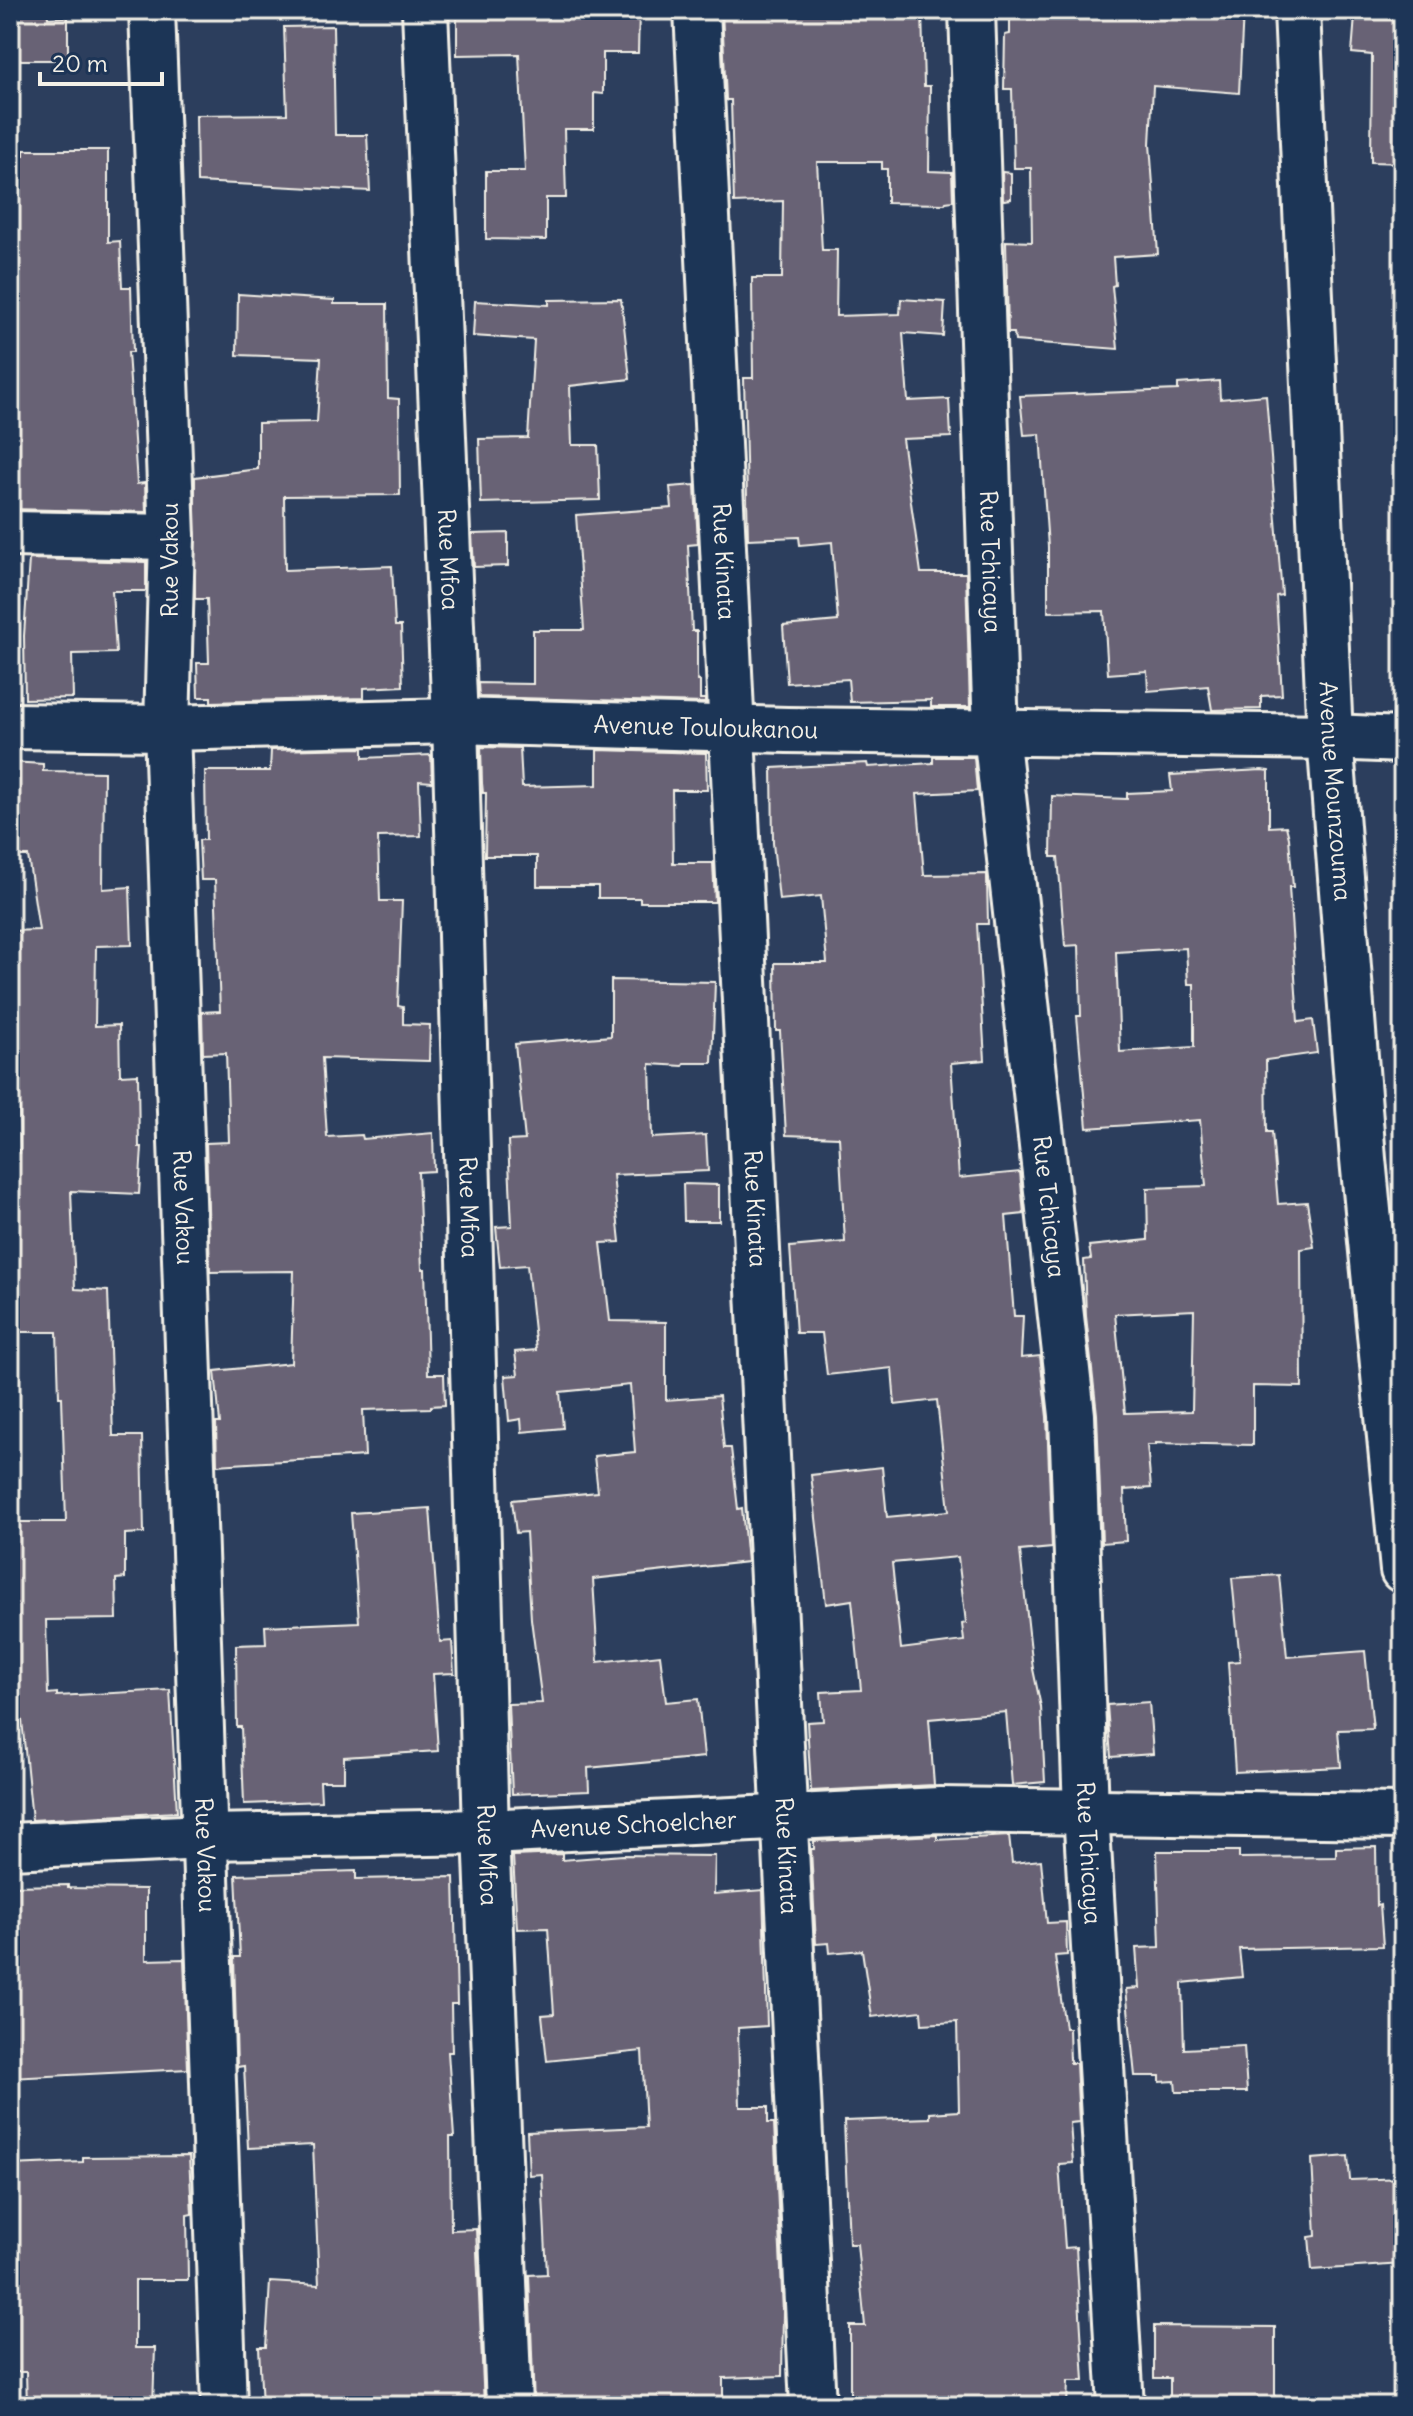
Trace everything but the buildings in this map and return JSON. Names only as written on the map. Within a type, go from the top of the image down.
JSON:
[{"type":"street","name":"Rue Vakou","points":[[152,10],[172,537],[167,728],[224,2406]]},
{"type":"street","name":"Rue Mfoa","points":[[425,10],[455,721],[486,1832],[509,2406]]},
{"type":"street","name":"Rue Kinata","points":[[697,10],[813,2406]]},
{"type":"street","name":"Rue Tchicaya","points":[[972,10],[996,733],[1072,1415],[1086,1811],[1121,2406]]},
{"type":"street","name":"Avenue Mounzouma","points":[[1297,10],[1330,737],[1361,1143],[1403,1570]]},
{"type":"street","points":[[10,534],[172,537]]},
{"type":"street","name":"Avenue Touloukanou","points":[[10,726],[167,728],[455,721],[734,729],[1403,740]]},
{"type":"street","name":"Avenue Schoelcher","points":[[10,1846],[205,1837],[486,1832],[940,1810],[1403,1816]]}]
